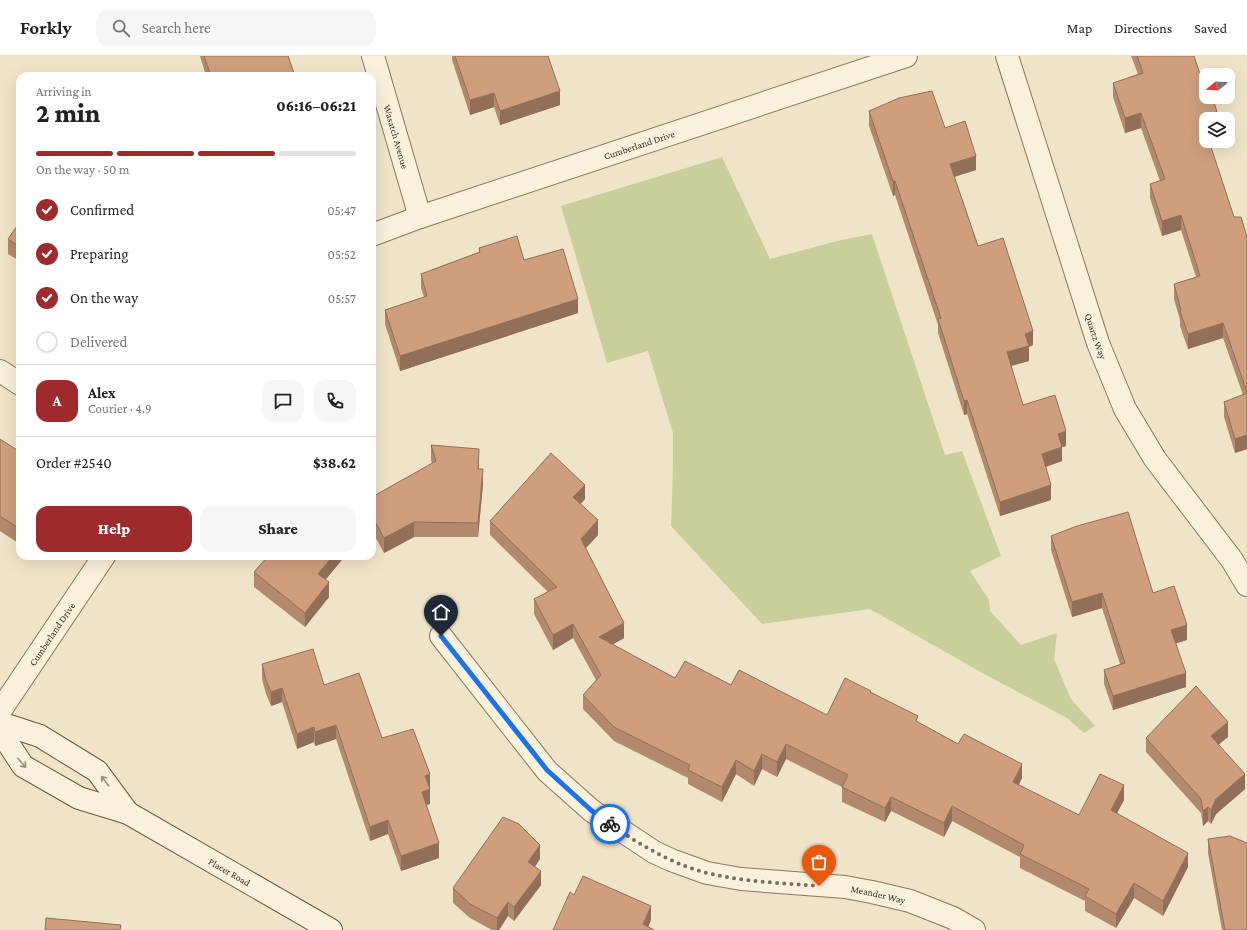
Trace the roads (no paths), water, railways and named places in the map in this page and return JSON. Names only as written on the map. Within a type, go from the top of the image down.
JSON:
[{"type":"street","name":"Wasatch Avenue","points":[[373,56],[420,217]]},
{"type":"street","name":"Cumberland Drive","points":[[376,234],[420,217],[906,56]]},
{"type":"street","name":"Quartz Way","points":[[1007,56],[1098,343],[1124,409],[1154,459],[1232,560],[1247,585]]},
{"type":"street","points":[[0,371],[16,381]]},
{"type":"street","name":"Cumberland Drive","points":[[0,711],[101,560]]},
{"type":"street","name":"Meander Way","points":[[441,636],[547,770],[592,811],[654,852],[707,873],[741,879],[845,888],[872,892],[910,901],[953,918],[974,930]]},
{"type":"street","name":"Placer Road","points":[[0,723],[40,736],[97,771],[128,813]]},
{"type":"street","name":"Placer Road","points":[[0,731],[23,766],[79,798],[128,813],[331,930]]}]
